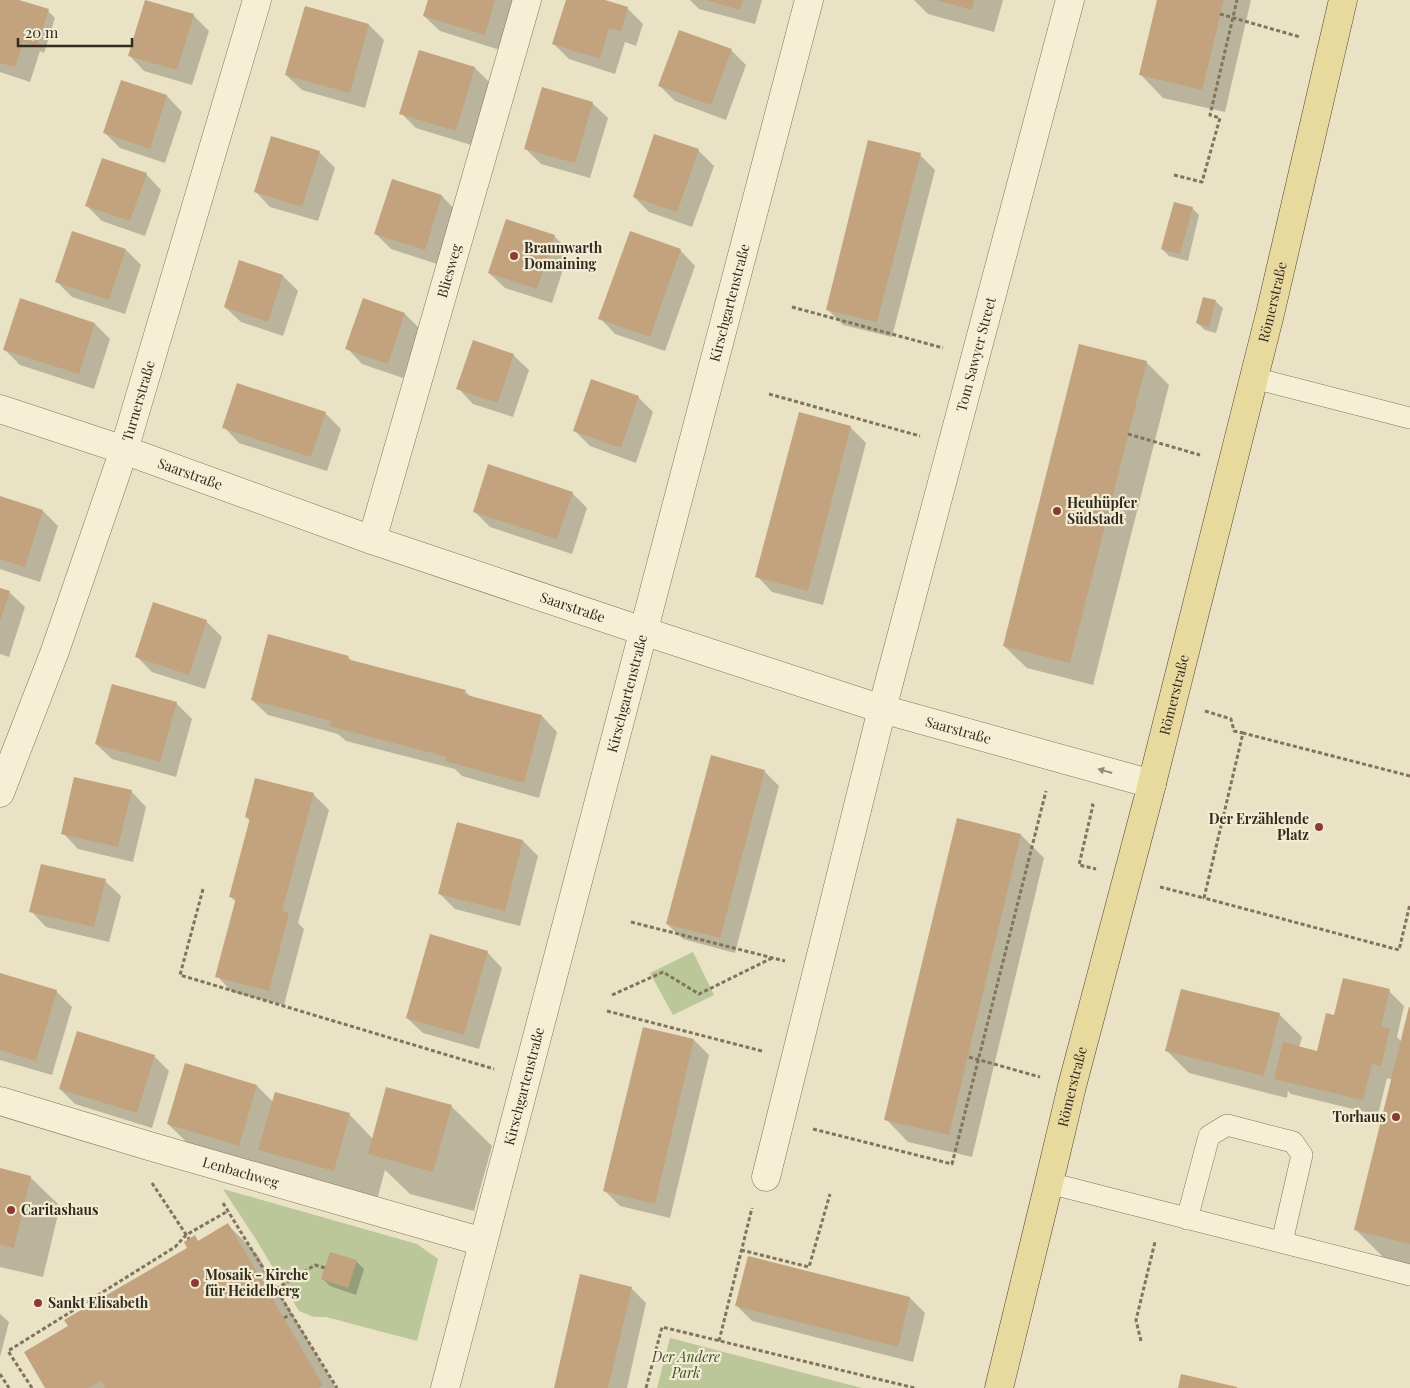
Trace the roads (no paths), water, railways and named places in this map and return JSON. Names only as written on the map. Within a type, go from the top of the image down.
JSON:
[{"type":"main road","name":"Römerstraße","points":[[999,1388],[1072,1086],[1128,878],[1254,378],[1343,0]]},
{"type":"street","name":"Bliesweg","points":[[372,540],[527,0]]},
{"type":"street","name":"Kirschgartenstraße","points":[[445,1388],[809,0]]},
{"type":"street","name":"Tom Sawyer Street","points":[[766,1177],[882,709],[1070,0]]},
{"type":"street","name":"Turnerstraße","points":[[0,794],[54,651],[124,450],[252,1]]},
{"type":"street","name":"Saarstraße","points":[[0,409],[124,450],[372,540],[882,709],[1152,784]]},
{"type":"street","name":"Lenbachweg","points":[[0,1101],[483,1242]]},
{"type":"lane","points":[[1254,378],[1410,418]]},
{"type":"lane","points":[[1187,1219],[1209,1136],[1227,1125],[1293,1142],[1302,1155],[1282,1242]]},
{"type":"lane","points":[[1050,1183],[1410,1275]]},
{"type":"place","name":"Braunwarth Domaining","points":[[514,256]]},
{"type":"place","name":"Heuhüpfer Südstadt","points":[[1057,511]]},
{"type":"place","name":"Der Erzählende Platz","points":[[1319,827]]},
{"type":"place","name":"Torhaus","points":[[1396,1117]]},
{"type":"place","name":"Caritashaus","points":[[11,1210]]},
{"type":"place","name":"Mosaik - Kirche für Heidelberg","points":[[195,1283]]},
{"type":"place","name":"Sankt Elisabeth","points":[[38,1303]]},
{"type":"park label","name":"Der Andere Park","points":[[686,1365]]}]
